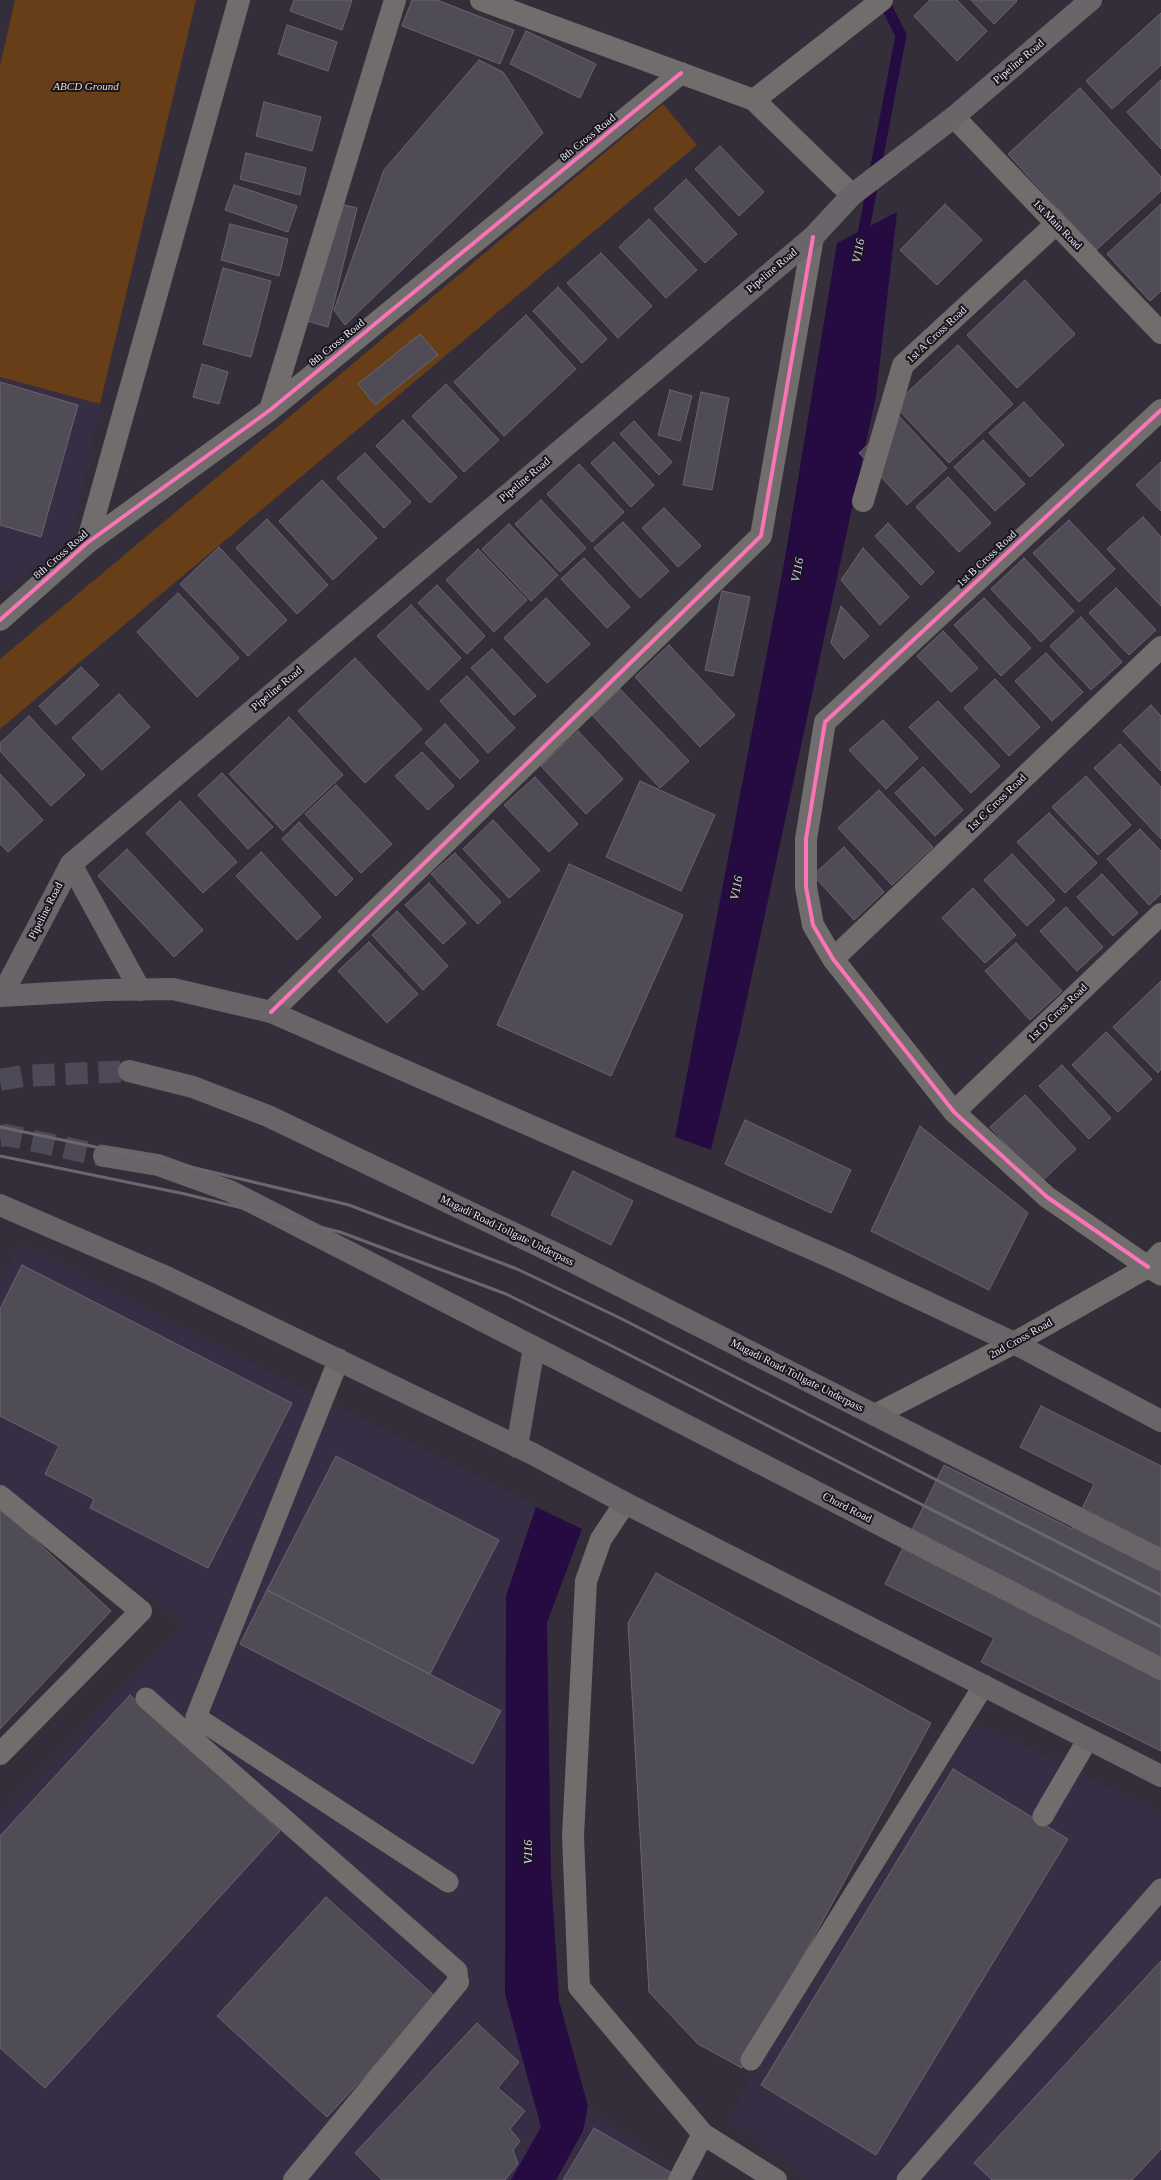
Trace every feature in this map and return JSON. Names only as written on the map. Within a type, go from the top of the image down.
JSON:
[{"type":"main road","name":"Pipeline Road","points":[[1,996],[71,864],[816,234],[851,196],[954,117],[1091,0]]},
{"type":"main road","points":[[71,864],[140,990]]},
{"type":"main road","points":[[1,996],[173,990],[271,1012],[837,1260],[1014,1343],[1161,1421]]},
{"type":"main road","name":"Magadi Road Tollgate Underpass","points":[[129,1071],[193,1088],[268,1116],[569,1260],[875,1415]]},
{"type":"main road","points":[[104,1156],[158,1165],[230,1191],[534,1347],[525,1450]]},
{"type":"main road","points":[[0,1205],[162,1275],[525,1450],[625,1503],[1161,1776]]},
{"type":"main road","name":"Chord Road","points":[[534,1347],[1161,1669]]},
{"type":"main road","points":[[875,1415],[1161,1560]]},
{"type":"street","points":[[87,543],[239,0]]},
{"type":"street","points":[[270,410],[395,0]]},
{"type":"street","points":[[481,0],[754,100],[851,196]]},
{"type":"street","points":[[754,100],[882,0]]},
{"type":"street","name":"8th Cross Road","points":[[0,620],[87,543],[270,410],[681,73]]},
{"type":"street","name":"1st Main Road","points":[[954,117],[1161,333]]},
{"type":"street","name":"1st A Cross Road","points":[[863,501],[904,366],[1056,224]]},
{"type":"street","points":[[271,1012],[761,536],[816,234]]},
{"type":"street","name":"1st B Cross Road","points":[[833,959],[813,925],[806,887],[806,839],[826,722],[1161,410]]},
{"type":"street","name":"1st C Cross Road","points":[[833,959],[1161,647]]},
{"type":"street","name":"1st D Cross Road","points":[[954,1112],[1161,914]]},
{"type":"street","points":[[833,959],[954,1112],[1047,1197],[1157,1265]]},
{"type":"street","name":"2nd Cross Road","points":[[875,1415],[1014,1343],[1157,1265]]},
{"type":"street","points":[[0,1496],[141,1611],[0,1754]]},
{"type":"street","points":[[625,1503],[601,1539],[586,1581],[573,1836],[579,1987],[703,2134],[776,2180]]},
{"type":"street","points":[[294,2180],[458,1982]]},
{"type":"street","points":[[679,2180],[703,2134]]},
{"type":"lane","points":[[339,1359],[196,1717],[448,1882]]},
{"type":"lane","points":[[751,2060],[984,1685]]},
{"type":"lane","points":[[146,1698],[457,1971],[458,1982]]},
{"type":"lane","points":[[1043,1816],[1088,1738]]},
{"type":"lane","points":[[907,2180],[1161,1889]]},
{"type":"shaded area","points":[[0,377],[100,404],[72,538],[0,590]]},
{"type":"shaded area","points":[[22,1246],[536,1507],[506,1596],[505,1994],[541,2127],[511,2180],[0,2180],[0,1815],[184,1623],[0,1485],[0,1278]]},
{"type":"shaded area","points":[[974,1723],[1161,1812],[1161,2180],[808,2180],[728,2117]]},
{"type":"shaded area","points":[[588,2106],[683,2180],[556,2180],[583,2131]]},
{"type":"green space","name":"ABCD Ground","points":[[15,0],[196,0],[100,404],[0,377],[0,66]]},
{"type":"green space","points":[[663,104],[697,145],[0,729],[0,659]]},
{"type":"water","points":[[897,212],[876,396],[740,1031],[711,1150],[675,1137],[785,558],[837,243]]},
{"type":"water","points":[[536,1507],[582,1529],[547,1623],[551,1874],[559,2001],[588,2106],[583,2131],[556,2180],[511,2180],[541,2127],[505,1994],[506,1596]]},
{"type":"building","points":[[294,0],[352,0],[342,30],[290,11]]},
{"type":"building","points":[[412,0],[437,0],[514,30],[500,64],[402,26]]},
{"type":"building","points":[[930,0],[957,0],[987,31],[957,61],[914,16]]},
{"type":"building","points":[[971,0],[1016,0],[1017,1],[994,24]]},
{"type":"building","points":[[1161,13],[1161,65],[1112,109],[1086,81]]},
{"type":"building","points":[[287,25],[337,42],[328,71],[278,54]]},
{"type":"building","points":[[526,31],[596,64],[580,98],[510,64]]},
{"type":"building","points":[[479,60],[503,72],[543,133],[345,325],[334,310],[384,170]]},
{"type":"building","points":[[1161,80],[1161,149],[1127,112]]},
{"type":"building","points":[[1080,88],[1161,177],[1161,191],[1096,250],[1008,154]]},
{"type":"building","points":[[264,102],[321,117],[312,151],[256,136]]},
{"type":"building","points":[[720,146],[764,192],[739,216],[695,169]]},
{"type":"building","points":[[246,153],[306,168],[300,195],[240,179]]},
{"type":"building","points":[[686,179],[737,234],[705,263],[654,209]]},
{"type":"building","points":[[234,185],[297,206],[288,232],[225,210]]},
{"type":"building","points":[[336,203],[357,208],[328,327],[307,321]]},
{"type":"building","points":[[945,204],[982,240],[937,285],[900,250]]},
{"type":"building","points":[[1161,204],[1161,291],[1150,301],[1107,254]]},
{"type":"building","points":[[649,219],[697,270],[666,298],[619,247]]},
{"type":"building","points":[[230,224],[288,239],[279,276],[221,260]]},
{"type":"building","points":[[601,253],[652,306],[618,338],[567,283]]},
{"type":"building","points":[[223,268],[271,281],[251,357],[203,344]]},
{"type":"building","points":[[1025,280],[1075,334],[1017,388],[967,335]]},
{"type":"building","points":[[558,287],[607,339],[582,363],[533,311]]},
{"type":"building","points":[[526,315],[576,369],[504,436],[454,382]]},
{"type":"building","points":[[420,334],[438,355],[375,405],[358,384]]},
{"type":"building","points":[[958,345],[1013,404],[949,463],[894,405]]},
{"type":"building","points":[[202,364],[228,372],[219,404],[193,397]]},
{"type":"building","points":[[0,382],[78,405],[41,537],[0,525]]},
{"type":"building","points":[[446,384],[499,440],[464,472],[412,416]]},
{"type":"building","points":[[670,390],[692,396],[680,441],[658,435]]},
{"type":"building","points":[[701,392],[729,398],[712,490],[683,485]]},
{"type":"building","points":[[1024,402],[1064,445],[1030,477],[989,433]]},
{"type":"building","points":[[899,416],[947,468],[907,505],[859,453]]},
{"type":"building","points":[[403,420],[457,477],[430,503],[376,446]]},
{"type":"building","points":[[634,421],[672,462],[659,475],[620,434]]},
{"type":"building","points":[[983,440],[1025,484],[995,511],[954,467]]},
{"type":"building","points":[[614,442],[654,485],[631,507],[591,463]]},
{"type":"building","points":[[365,453],[411,502],[384,528],[337,478]]},
{"type":"building","points":[[1161,462],[1161,511],[1136,485]]},
{"type":"building","points":[[579,464],[624,512],[592,542],[547,494]]},
{"type":"building","points":[[948,477],[991,523],[959,552],[916,507]]},
{"type":"building","points":[[322,480],[377,538],[333,580],[279,521]]},
{"type":"building","points":[[541,500],[586,548],[560,572],[515,524]]},
{"type":"building","points":[[664,508],[701,546],[678,567],[642,528]]},
{"type":"building","points":[[1143,517],[1161,537],[1161,606],[1107,549]]},
{"type":"building","points":[[267,519],[328,585],[297,614],[236,548]]},
{"type":"building","points":[[1069,520],[1115,569],[1079,602],[1033,553]]},
{"type":"building","points":[[623,522],[669,571],[640,598],[594,548]]},
{"type":"building","points":[[888,523],[934,572],[921,585],[875,536]]},
{"type":"building","points":[[509,524],[558,575],[531,601],[482,549]]},
{"type":"building","points":[[219,547],[287,620],[248,656],[180,584]]},
{"type":"building","points":[[863,548],[909,597],[880,625],[841,580]]},
{"type":"building","points":[[478,549],[527,600],[494,632],[446,580]]},
{"type":"building","points":[[584,558],[630,607],[607,628],[561,579]]},
{"type":"building","points":[[1024,558],[1074,611],[1041,642],[991,589]]},
{"type":"building","points":[[437,585],[485,636],[467,654],[418,603]]},
{"type":"building","points":[[1116,588],[1156,630],[1129,655],[1089,613]]},
{"type":"building","points":[[722,591],[750,597],[733,676],[705,670]]},
{"type":"building","points":[[178,593],[239,658],[197,697],[137,632]]},
{"type":"building","points":[[546,598],[590,644],[547,683],[504,638]]},
{"type":"building","points":[[984,598],[1031,648],[1001,676],[954,625]]},
{"type":"building","points":[[411,605],[461,658],[428,690],[377,636]]},
{"type":"building","points":[[841,606],[869,636],[844,659],[831,643]]},
{"type":"building","points":[[1081,617],[1122,662],[1091,690],[1050,646]]},
{"type":"building","points":[[943,631],[978,668],[951,692],[917,656]]},
{"type":"building","points":[[669,645],[735,715],[700,747],[635,677]]},
{"type":"building","points":[[492,649],[536,696],[514,715],[471,668]]},
{"type":"building","points":[[1046,653],[1083,692],[1052,721],[1015,681]]},
{"type":"building","points":[[355,658],[422,729],[365,783],[298,711]]},
{"type":"building","points":[[81,667],[99,685],[56,725],[39,706]]},
{"type":"building","points":[[467,676],[515,728],[488,753],[440,701]]},
{"type":"building","points":[[995,679],[1040,727],[1009,756],[964,708]]},
{"type":"building","points":[[620,689],[689,761],[660,788],[592,715]]},
{"type":"building","points":[[119,694],[150,727],[102,770],[72,738]]},
{"type":"building","points":[[938,701],[1000,766],[971,793],[909,727]]},
{"type":"building","points":[[1151,705],[1161,716],[1161,771],[1123,731]]},
{"type":"building","points":[[29,716],[85,775],[51,806],[0,751],[0,743]]},
{"type":"building","points":[[289,717],[343,775],[283,831],[229,774]]},
{"type":"building","points":[[883,720],[918,758],[886,789],[849,750]]},
{"type":"building","points":[[445,724],[479,761],[460,779],[425,743]]},
{"type":"building","points":[[578,731],[623,779],[586,814],[541,766]]},
{"type":"building","points":[[1120,744],[1161,787],[1161,839],[1094,768]]},
{"type":"building","points":[[422,752],[454,786],[428,810],[395,776]]},
{"type":"building","points":[[923,767],[963,810],[935,836],[895,793]]},
{"type":"building","points":[[222,773],[273,827],[248,849],[198,795]]},
{"type":"building","points":[[0,774],[43,820],[8,852],[0,844]]},
{"type":"building","points":[[1086,776],[1131,825],[1098,855],[1052,807]]},
{"type":"building","points":[[535,777],[578,824],[549,852],[504,805]]},
{"type":"building","points":[[640,781],[715,815],[681,891],[606,857]]},
{"type":"building","points":[[336,785],[392,844],[361,873],[305,814]]},
{"type":"building","points":[[879,790],[933,847],[892,885],[838,828]]},
{"type":"building","points":[[180,801],[237,862],[203,893],[146,833]]},
{"type":"building","points":[[1049,813],[1097,863],[1065,893],[1017,842]]},
{"type":"building","points":[[493,820],[540,870],[509,898],[463,849]]},
{"type":"building","points":[[299,822],[353,879],[336,896],[282,839]]},
{"type":"building","points":[[1140,829],[1161,851],[1161,894],[1149,905],[1107,859]]},
{"type":"building","points":[[844,847],[884,892],[854,920],[813,875]]},
{"type":"building","points":[[127,849],[203,930],[174,957],[98,876]]},
{"type":"building","points":[[261,852],[321,917],[297,940],[236,876]]},
{"type":"building","points":[[455,853],[501,902],[478,924],[431,874]]},
{"type":"building","points":[[1012,854],[1055,900],[1027,926],[984,880]]},
{"type":"building","points":[[569,864],[683,915],[611,1076],[497,1025]]},
{"type":"building","points":[[1102,874],[1138,913],[1113,936],[1077,897]]},
{"type":"building","points":[[429,883],[466,923],[443,944],[405,905]]},
{"type":"building","points":[[973,888],[1016,935],[985,963],[942,918]]},
{"type":"building","points":[[1066,907],[1103,947],[1077,971],[1040,931]]},
{"type":"building","points":[[397,911],[448,966],[423,990],[372,935]]},
{"type":"building","points":[[369,942],[418,994],[387,1023],[338,971]]},
{"type":"building","points":[[1016,943],[1062,991],[1030,1020],[985,971]]},
{"type":"building","points":[[1161,981],[1161,1069],[1158,1073],[1113,1027]]},
{"type":"building","points":[[1106,1032],[1152,1079],[1118,1112],[1072,1065]]},
{"type":"building","points":[[1062,1065],[1111,1118],[1089,1139],[1039,1086]]},
{"type":"building","points":[[1025,1095],[1076,1149],[1041,1182],[990,1127]]},
{"type":"building","points":[[745,1120],[851,1170],[831,1213],[725,1164]]},
{"type":"building","points":[[920,1126],[1028,1213],[989,1290],[871,1231]]},
{"type":"building","points":[[573,1171],[633,1201],[611,1245],[551,1215]]},
{"type":"building","points":[[22,1265],[292,1403],[208,1568],[90,1508],[94,1499],[45,1474],[59,1446],[0,1416],[0,1309]]},
{"type":"building","points":[[1041,1406],[1161,1466],[1161,1751],[981,1662],[994,1638],[885,1584],[944,1465],[1072,1529],[1094,1484],[1020,1447]]},
{"type":"building","points":[[336,1456],[499,1540],[430,1674],[267,1590]]},
{"type":"building","points":[[0,1507],[111,1611],[0,1729]]},
{"type":"building","points":[[656,1573],[931,1723],[742,2068],[698,2044],[649,1992],[628,1623]]},
{"type":"building","points":[[267,1590],[501,1711],[473,1764],[240,1644]]},
{"type":"building","points":[[130,1695],[280,1831],[45,2088],[0,2048],[0,1836]]},
{"type":"building","points":[[953,1769],[1068,1839],[876,2155],[761,2085]]},
{"type":"building","points":[[326,1897],[437,1998],[327,2117],[217,2016]]},
{"type":"building","points":[[1161,1961],[1161,2149],[1132,2180],[992,2180],[974,2163]]},
{"type":"building","points":[[477,2023],[519,2062],[498,2088],[525,2111],[510,2129],[520,2141],[513,2150],[518,2164],[505,2180],[382,2180],[355,2153]]},
{"type":"building","points":[[594,2128],[675,2175],[672,2180],[563,2180]]},
{"type":"waterway","name":"V116","points":[[861,245],[901,35],[883,0]]},
{"type":"tunnel","points":[[0,1080],[23,1076],[129,1071]]},
{"type":"tunnel","points":[[0,1136],[7,1135],[104,1156]]},
{"type":"railway","points":[[0,1127],[191,1167],[349,1205],[517,1269],[620,1318],[1161,1595]]},
{"type":"railway","points":[[0,1156],[185,1194],[340,1232],[506,1294],[608,1344],[1161,1627]]},
{"type":"cycle path","points":[[0,620],[87,543],[270,410],[681,73]]},
{"type":"cycle path","points":[[271,1012],[761,536],[813,237]]},
{"type":"cycle path","points":[[1148,1267],[1047,1197],[954,1112],[833,959],[813,925],[806,887],[806,839],[825,722],[1161,410]]}]
